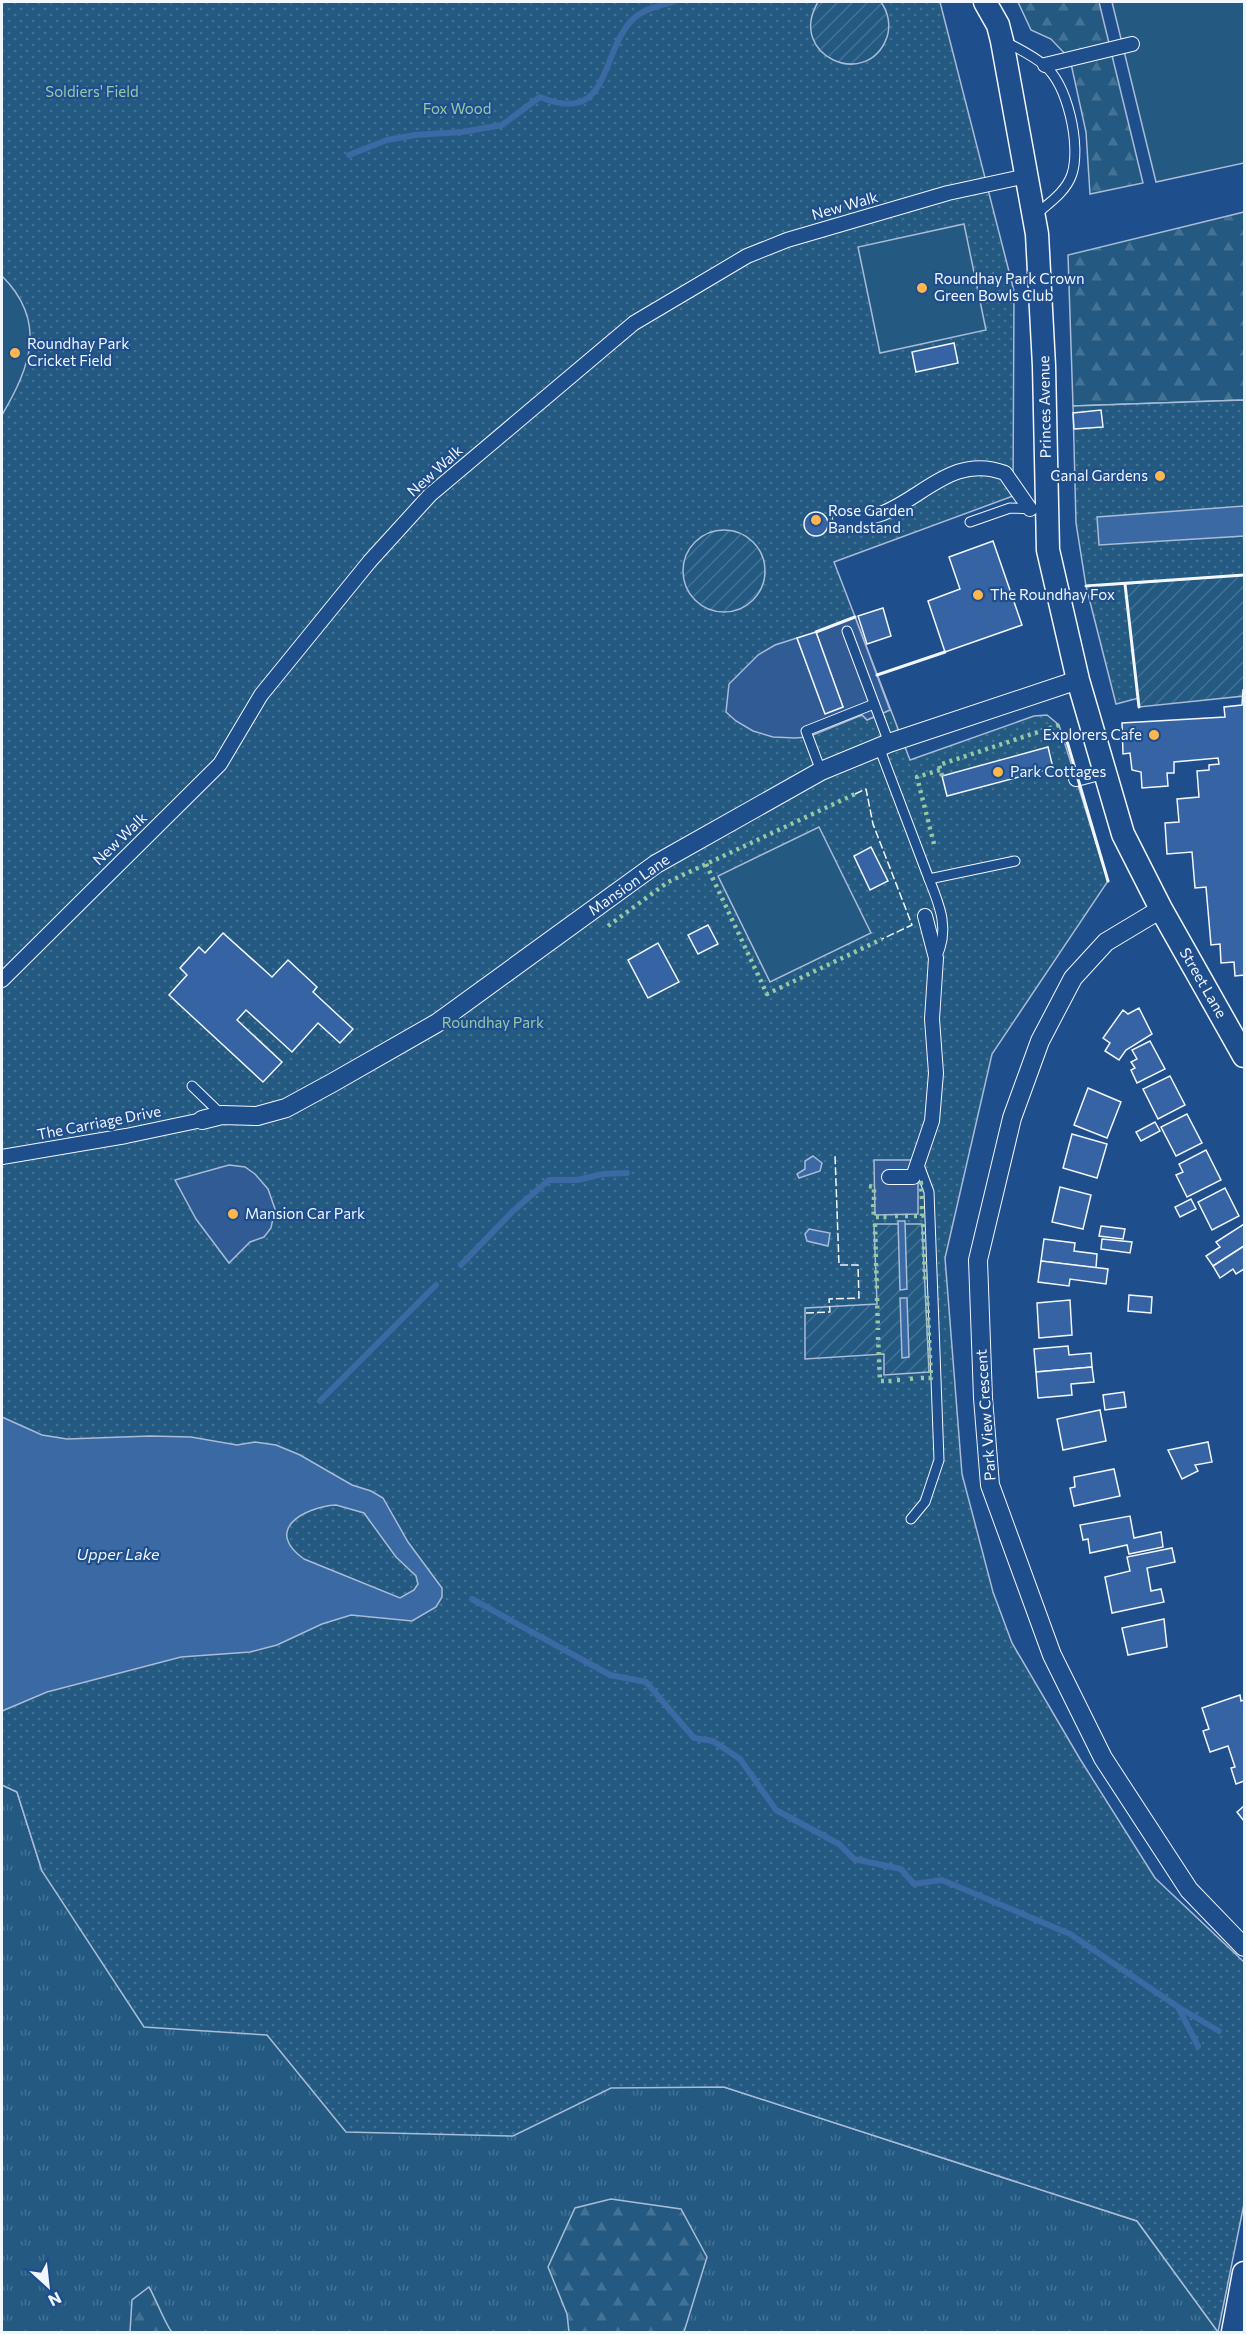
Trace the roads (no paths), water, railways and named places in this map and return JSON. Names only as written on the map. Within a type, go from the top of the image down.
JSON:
[{"type":"street","name":"Princes Avenue","points":[[985,2],[998,25],[1002,41],[1035,215],[1044,366],[1039,510],[1078,680],[1103,772],[1123,834],[1161,909]]},
{"type":"street","points":[[1045,65],[1132,44]]},
{"type":"street","name":"New Walk","points":[[2,980],[220,764],[261,695],[370,561],[430,495],[634,322],[747,256],[788,240],[948,193],[1027,176]]},
{"type":"street","points":[[840,518],[855,521],[893,510],[952,471],[974,467],[1005,473],[1039,510]]},
{"type":"street","name":"Mansion Lane","points":[[202,1120],[222,1115],[257,1116],[286,1108],[437,1023],[656,864],[821,771],[884,745],[1078,680]]},
{"type":"street","points":[[1076,779],[1103,772]]},
{"type":"street","name":"Street Lane","points":[[1161,909],[1245,1056]]},
{"type":"street","name":"Park View Crescent","points":[[1161,909],[1106,942],[1073,978],[1040,1041],[1012,1118],[978,1260],[983,1398],[990,1485],[1052,1655],[1103,1758],[1183,1880],[1245,1947]]},
{"type":"street","points":[[889,1177],[913,1177],[930,1130],[935,1097],[932,1019],[936,958],[925,916]]},
{"type":"street","name":"The Carriage Drive","points":[[2,1157],[126,1136],[202,1120]]},
{"type":"street","points":[[1233,2332],[1245,2273]]},
{"type":"lane","points":[[1002,41],[1045,65],[1057,81],[1069,108],[1075,150],[1072,174],[1060,194],[1035,215]]},
{"type":"lane","points":[[970,522],[1010,508],[1039,510]]},
{"type":"lane","points":[[847,631],[874,704],[884,745],[929,879],[942,910],[944,935],[936,958]]},
{"type":"lane","points":[[821,771],[806,732],[874,704]]},
{"type":"lane","points":[[929,879],[1015,861]]},
{"type":"lane","points":[[192,1086],[222,1115]]},
{"type":"lane","points":[[911,1519],[925,1502],[939,1460],[928,1192],[919,1165]]},
{"type":"water","points":[[1244,506],[1244,536],[1099,545],[1097,517]]},
{"type":"water","points":[[813,1156],[822,1163],[820,1171],[799,1178],[797,1174],[805,1169],[805,1161]]},
{"type":"water","points":[[898,1221],[905,1221],[907,1289],[900,1290]]},
{"type":"water","points":[[809,1229],[830,1233],[828,1246],[807,1241],[805,1234]]},
{"type":"water","points":[[900,1298],[907,1298],[909,1357],[902,1358]]},
{"type":"water","name":"Upper Lake","points":[[2,1417],[42,1435],[67,1439],[191,1437],[237,1445],[255,1442],[276,1445],[300,1455],[352,1485],[371,1491],[383,1498],[408,1542],[442,1588],[442,1597],[436,1607],[412,1621],[351,1615],[322,1624],[277,1645],[250,1652],[181,1657],[47,1692],[2,1711]],"holes":[[[336,1505],[364,1513],[396,1557],[416,1576],[418,1584],[414,1590],[400,1598],[304,1559],[292,1548],[287,1539],[288,1530],[293,1522],[312,1510]]]},
{"type":"waterway","points":[[349,155],[387,140],[502,125],[540,97],[563,104],[579,102],[591,95],[600,83],[621,36],[631,21],[645,11],[672,2]]},
{"type":"waterway","points":[[461,1265],[512,1212],[549,1180],[577,1180],[603,1174],[627,1173]]},
{"type":"waterway","points":[[320,1401],[436,1285]]},
{"type":"waterway","points":[[472,1599],[610,1675],[646,1682],[694,1738],[713,1741],[740,1759],[776,1810],[839,1844],[854,1859],[901,1869],[914,1884],[942,1880],[1070,1934],[1178,2007],[1219,2031]]},
{"type":"waterway","points":[[1178,2007],[1198,2046]]},
{"type":"place","name":"Roundhay Park Crown Green Bowls Club","points":[[922,288]]},
{"type":"place","name":"Roundhay Park Cricket Field","points":[[15,353]]},
{"type":"place","name":"Canal Gardens","points":[[1160,476]]},
{"type":"place","name":"Rose Garden Bandstand","points":[[816,520]]},
{"type":"place","name":"The Roundhay Fox","points":[[978,595]]},
{"type":"place","name":"Explorers Cafe","points":[[1154,735]]},
{"type":"place","name":"Park Cottages","points":[[998,772]]},
{"type":"place","name":"Mansion Car Park","points":[[233,1214]]},
{"type":"park label","name":"Soldiers' Field","points":[[92,92]]},
{"type":"park label","name":"Fox Wood","points":[[457,109]]},
{"type":"park label","name":"Roundhay Park","points":[[493,1023]]}]
